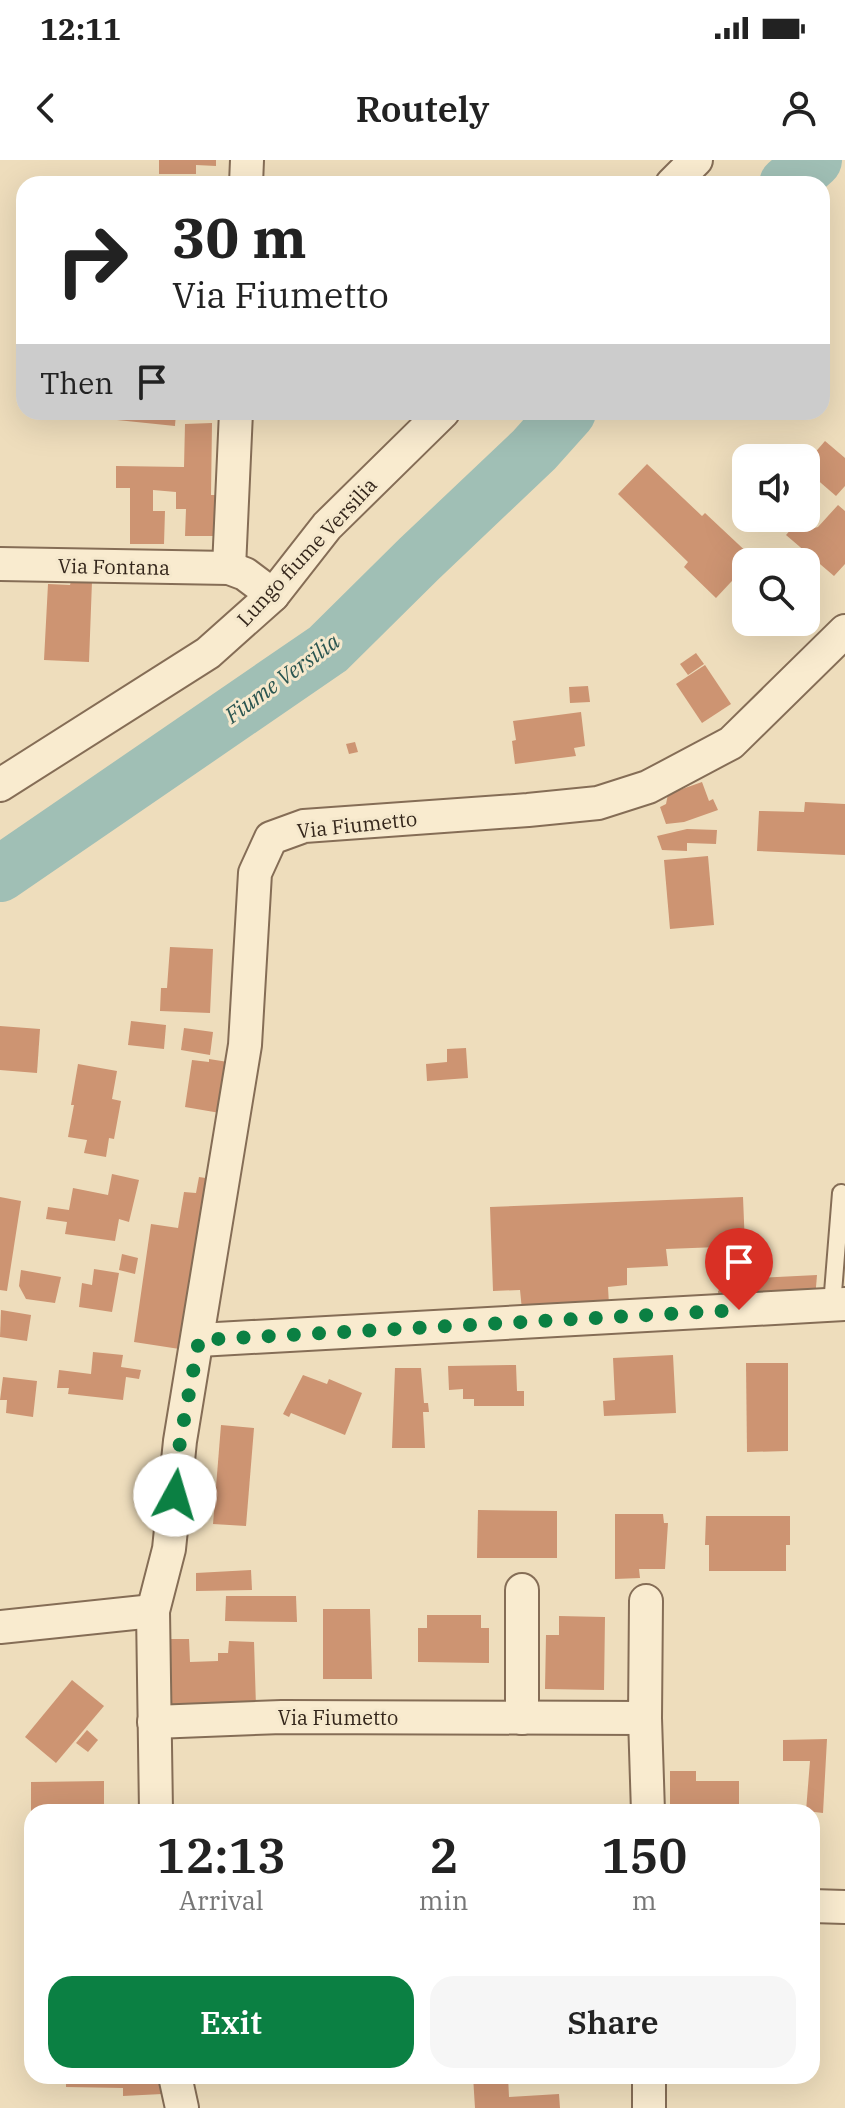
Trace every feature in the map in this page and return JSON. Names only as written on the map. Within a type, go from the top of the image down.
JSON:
[{"type":"street","points":[[680,176],[696,160]]},
{"type":"street","points":[[229,568],[236,420]]},
{"type":"street","name":"Lungo fiume Versilia","points":[[0,785],[208,653],[273,595],[327,526],[435,420]]},
{"type":"street","name":"Via Fontana","points":[[0,564],[229,568],[245,574],[273,595]]},
{"type":"street","name":"Via Fiumetto","points":[[156,1804],[153,1611],[169,1549],[180,1441],[245,1045],[255,873],[271,838],[304,826],[514,812],[598,803],[648,787],[731,743],[845,631]]},
{"type":"street","points":[[199,1340],[838,1304]]},
{"type":"street","points":[[522,1590],[522,1718]]},
{"type":"street","points":[[646,1601],[648,1804]]},
{"type":"street","points":[[0,1627],[153,1611]]},
{"type":"street","name":"Via Fiumetto","points":[[154,1722],[282,1717],[645,1718]]},
{"type":"street","points":[[820,1906],[845,1907]]},
{"type":"street","points":[[177,2084],[182,2108]]},
{"type":"street","points":[[649,2084],[649,2108]]},
{"type":"lane","points":[[838,1304],[841,1193]]},
{"type":"building","points":[[159,160],[216,160],[216,166],[196,165],[196,174],[159,174]]},
{"type":"building","points":[[117,420],[175,420],[175,426]]},
{"type":"building","points":[[212,423],[211,495],[221,495],[221,536],[185,536],[186,509],[176,509],[176,492],[153,490],[153,511],[165,511],[164,544],[130,544],[130,488],[116,488],[116,466],[184,467],[185,424]]},
{"type":"building","points":[[825,441],[845,458],[845,486],[836,496],[820,482],[820,447]]},
{"type":"building","points":[[647,464],[702,516],[705,513],[742,548],[732,548],[732,581],[716,598],[684,567],[688,562],[618,494]]},
{"type":"building","points":[[838,505],[845,511],[845,564],[834,576],[820,564],[820,548],[801,548],[786,535],[789,532],[820,532],[820,525]]},
{"type":"building","points":[[71,581],[92,581],[89,662],[44,660],[48,584],[70,585]]},
{"type":"building","points":[[696,653],[704,664],[688,675],[680,664]]},
{"type":"building","points":[[705,665],[731,704],[702,723],[676,684]]},
{"type":"building","points":[[588,686],[590,702],[570,703],[569,687]]},
{"type":"building","points":[[581,712],[585,746],[574,748],[576,756],[515,764],[513,721]]},
{"type":"building","points":[[355,742],[358,752],[349,754],[346,744]]},
{"type":"building","points":[[702,782],[709,801],[713,799],[718,810],[684,822],[666,824],[660,807],[666,804],[668,794]]},
{"type":"building","points":[[805,802],[845,804],[845,855],[757,851],[759,811],[804,812]]},
{"type":"building","points":[[687,829],[717,830],[716,844],[687,843],[687,851],[662,850],[657,836]]},
{"type":"building","points":[[708,856],[714,925],[670,929],[664,860]]},
{"type":"building","points":[[170,947],[213,949],[210,1013],[160,1011],[161,988],[167,988]]},
{"type":"building","points":[[131,1021],[166,1025],[164,1049],[128,1045]]},
{"type":"building","points":[[0,1026],[40,1029],[37,1073],[0,1070]]},
{"type":"building","points":[[184,1028],[213,1032],[210,1055],[181,1050]]},
{"type":"building","points":[[466,1048],[468,1078],[427,1081],[426,1064],[447,1062],[447,1049]]},
{"type":"building","points":[[209,1059],[228,1062],[220,1113],[185,1107],[192,1060],[209,1062]]},
{"type":"building","points":[[78,1064],[117,1071],[112,1099],[121,1101],[114,1139],[109,1138],[106,1157],[84,1153],[87,1140],[68,1137]]},
{"type":"building","points":[[112,1174],[139,1180],[129,1222],[119,1219],[115,1241],[65,1234],[67,1222],[46,1219],[48,1207],[69,1210],[73,1188],[108,1195]]},
{"type":"building","points":[[199,1177],[219,1180],[186,1350],[134,1342],[151,1224],[178,1228],[184,1192],[196,1193]]},
{"type":"building","points":[[0,1197],[21,1201],[7,1291],[0,1290]]},
{"type":"building","points":[[743,1197],[745,1246],[666,1249],[668,1266],[627,1268],[627,1285],[608,1287],[609,1305],[522,1310],[520,1290],[493,1291],[490,1207]]},
{"type":"building","points":[[122,1254],[138,1258],[135,1274],[119,1270]]},
{"type":"building","points":[[94,1269],[119,1273],[112,1312],[79,1307],[82,1283],[92,1285]]},
{"type":"building","points":[[21,1270],[61,1277],[55,1303],[26,1299],[19,1286]]},
{"type":"building","points":[[817,1275],[815,1299],[719,1305],[718,1291],[734,1279]]},
{"type":"building","points":[[1,1310],[31,1315],[27,1341],[0,1337]]},
{"type":"building","points":[[93,1352],[123,1355],[121,1367],[141,1370],[139,1379],[126,1377],[123,1400],[68,1394],[69,1388],[57,1388],[59,1370],[91,1374]]},
{"type":"building","points":[[673,1355],[676,1413],[604,1416],[603,1401],[615,1400],[613,1358]]},
{"type":"building","points":[[746,1363],[788,1363],[788,1451],[747,1452]]},
{"type":"building","points":[[516,1365],[517,1391],[524,1391],[524,1406],[474,1406],[474,1399],[463,1399],[463,1389],[449,1390],[448,1366]]},
{"type":"building","points":[[395,1368],[421,1368],[424,1403],[428,1403],[429,1412],[423,1412],[425,1448],[392,1448]]},
{"type":"building","points":[[303,1375],[327,1384],[329,1379],[362,1393],[345,1435],[291,1413],[289,1417],[283,1414]]},
{"type":"building","points":[[3,1377],[37,1381],[33,1417],[6,1413],[7,1400],[0,1400]]},
{"type":"building","points":[[221,1425],[254,1428],[246,1526],[213,1524]]},
{"type":"building","points":[[478,1510],[557,1511],[557,1558],[477,1558]]},
{"type":"building","points":[[615,1514],[663,1514],[664,1523],[668,1523],[665,1569],[639,1569],[640,1578],[615,1579]]},
{"type":"building","points":[[706,1516],[790,1516],[786,1571],[709,1571],[709,1545],[705,1545]]},
{"type":"building","points":[[251,1570],[252,1590],[196,1591],[196,1573]]},
{"type":"building","points":[[226,1596],[296,1596],[297,1622],[225,1621]]},
{"type":"building","points":[[323,1609],[370,1609],[372,1679],[323,1679]]},
{"type":"building","points":[[427,1615],[481,1615],[481,1628],[489,1628],[489,1663],[418,1662],[418,1628],[427,1628]]},
{"type":"building","points":[[559,1616],[605,1617],[604,1690],[545,1689],[546,1635],[559,1635]]},
{"type":"building","points":[[169,1639],[189,1639],[190,1662],[218,1661],[218,1653],[228,1653],[229,1641],[254,1642],[256,1707],[167,1713]]},
{"type":"building","points":[[72,1680],[104,1706],[56,1763],[25,1737]]},
{"type":"building","points":[[87,1730],[98,1740],[88,1752],[76,1743]]},
{"type":"building","points":[[827,1739],[823,1813],[820,1813],[820,1804],[807,1804],[810,1761],[783,1761],[783,1740]]},
{"type":"building","points":[[670,1771],[696,1771],[696,1781],[739,1781],[739,1804],[670,1804]]},
{"type":"building","points":[[104,1781],[104,1804],[31,1804],[31,1782]]},
{"type":"building","points":[[66,2084],[161,2084],[162,2094],[123,2096],[123,2088],[66,2087]]},
{"type":"building","points":[[474,2084],[508,2084],[509,2097],[559,2094],[560,2108],[475,2108]]},
{"type":"waterway","name":"Fiume Versilia","points":[[796,176],[814,160]]},
{"type":"waterway","name":"Fiume Versilia","points":[[0,874],[328,649],[534,450],[561,420]]},
{"type":"route","points":[[175,1495],[180,1441],[199,1340],[739,1310]]}]
